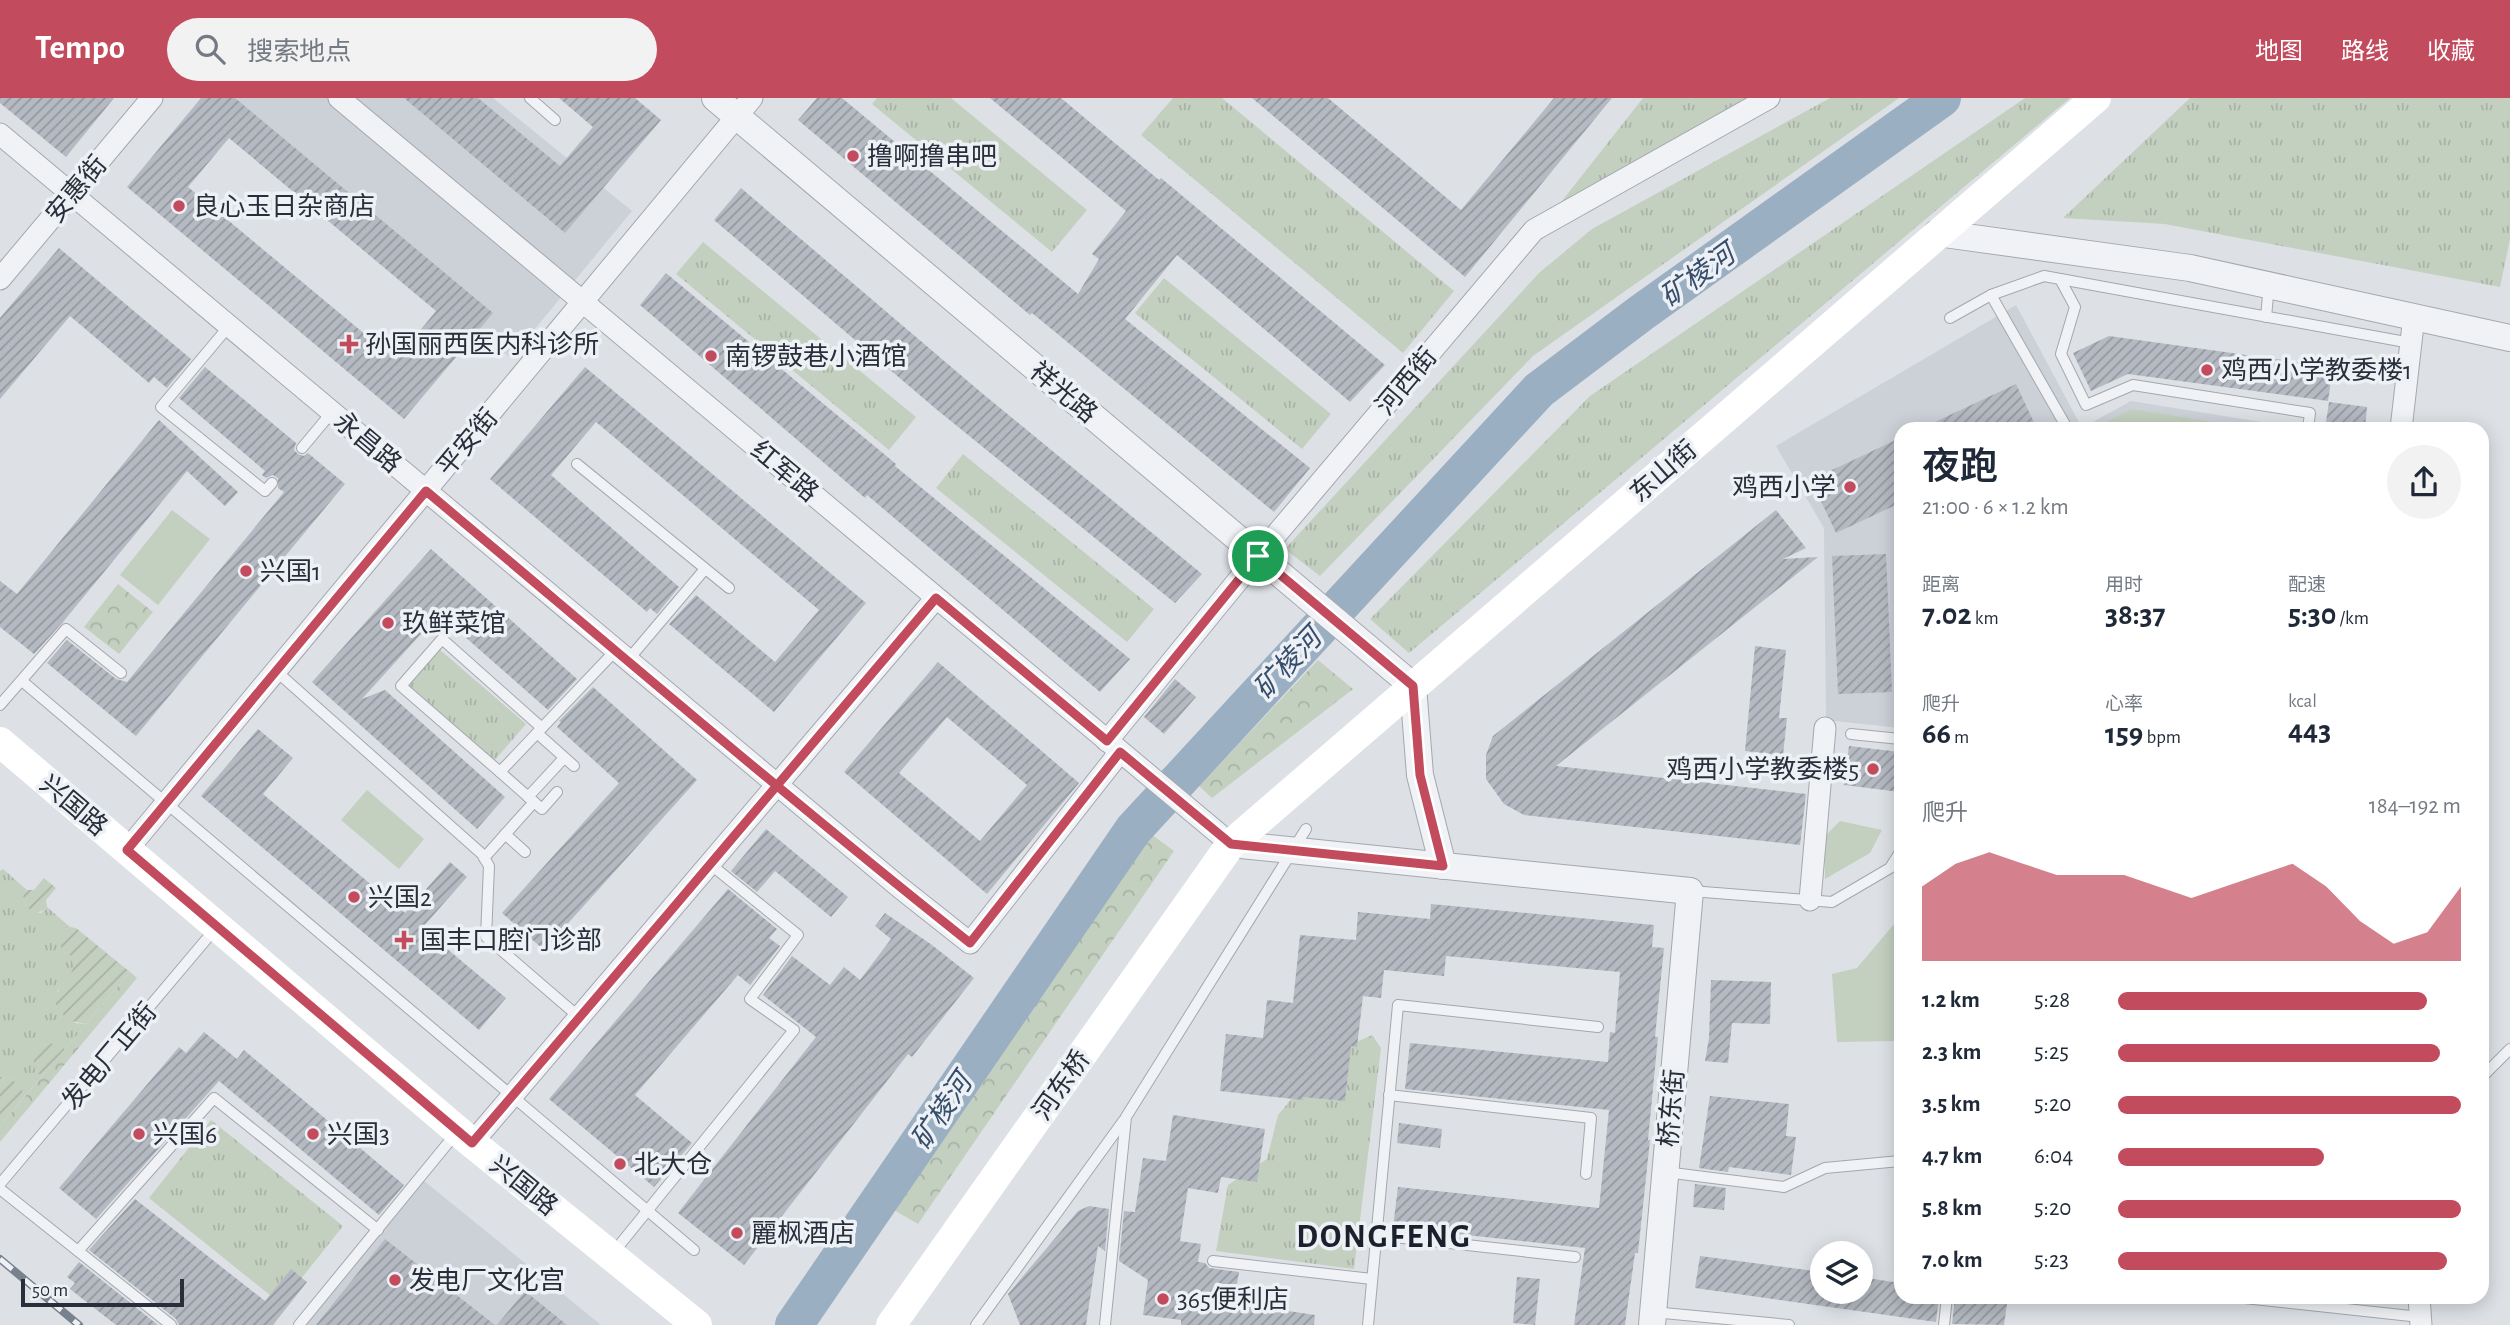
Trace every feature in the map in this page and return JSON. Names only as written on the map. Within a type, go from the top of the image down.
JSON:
[{"type":"main road","name":"东山街","points":[[1223,838],[1413,686],[2096,98]]},
{"type":"main road","name":"兴国路","points":[[0,742],[465,1136],[697,1325]]},
{"type":"main road","name":"河东桥","points":[[891,1325],[1223,838]]},
{"type":"street","name":"安惠街","points":[[0,279],[152,98]]},
{"type":"street","name":"祥光路","points":[[715,98],[745,107],[1258,556],[1413,686]]},
{"type":"street","name":"河西街","points":[[1112,745],[1258,556],[1534,230],[1769,98]]},
{"type":"street","name":"红军路","points":[[341,99],[1223,838]]},
{"type":"street","name":"平安街","points":[[127,850],[745,107]]},
{"type":"street","name":"永昌路","points":[[0,134],[777,785],[970,943],[1112,745]]},
{"type":"street","points":[[1937,233],[2190,268],[2510,338]]},
{"type":"street","points":[[2402,422],[2414,317]]},
{"type":"street","points":[[465,1136],[513,1095],[936,598]]},
{"type":"street","points":[[1413,686],[1420,775],[1443,866]]},
{"type":"street","points":[[1810,900],[1825,728]]},
{"type":"street","points":[[1223,838],[1299,840],[1443,866],[1690,891]]},
{"type":"street","name":"桥东街","points":[[1653,1319],[1690,891]]},
{"type":"lane","points":[[530,98],[555,120]]},
{"type":"lane","points":[[1950,318],[1992,295],[2044,276],[2411,343]]},
{"type":"lane","points":[[2060,279],[2075,307],[2061,354],[2086,405],[2133,385],[2310,413],[2309,422]]},
{"type":"lane","points":[[2266,317],[2269,285]]},
{"type":"lane","points":[[1992,295],[2064,422]]},
{"type":"lane","points":[[229,326],[161,407],[265,492],[272,483]]},
{"type":"lane","points":[[302,448],[332,412]]},
{"type":"lane","points":[[577,464],[729,588]]},
{"type":"lane","points":[[500,772],[539,731],[622,655],[705,569]]},
{"type":"lane","points":[[0,705],[65,629],[121,673]]},
{"type":"lane","points":[[556,792],[542,809],[401,686],[442,639],[574,766]]},
{"type":"lane","points":[[276,671],[484,858],[489,866],[486,937],[579,1017]]},
{"type":"lane","points":[[22,681],[694,1250]]},
{"type":"lane","points":[[1852,734],[1894,738]]},
{"type":"lane","points":[[484,858],[564,758]]},
{"type":"lane","points":[[505,834],[525,852]]},
{"type":"lane","points":[[976,1325],[1126,1117],[1299,840]]},
{"type":"lane","points":[[1690,891],[1832,902],[1890,868],[1894,862]]},
{"type":"lane","points":[[611,1255],[794,1030],[750,999],[798,935],[710,864]]},
{"type":"lane","name":"发电厂正街","points":[[0,1186],[217,926]]},
{"type":"lane","points":[[1368,1325],[1398,1005],[1598,1027]]},
{"type":"lane","points":[[2489,1070],[2510,1049]]},
{"type":"lane","points":[[1389,1095],[1591,1118],[1586,1174]]},
{"type":"lane","points":[[78,1251],[214,1098],[378,1230]]},
{"type":"lane","points":[[1105,1325],[1126,1117]]},
{"type":"lane","points":[[299,1325],[378,1230],[465,1136]]},
{"type":"lane","points":[[1665,1172],[1784,1187],[1825,1168],[1894,1162]]},
{"type":"lane","points":[[0,1186],[171,1325]]},
{"type":"lane","points":[[1376,1236],[1575,1257]]},
{"type":"lane","points":[[1213,1261],[1372,1279]]},
{"type":"lane","points":[[1944,1325],[1946,1304]]},
{"type":"lane","points":[[2316,1304],[2420,1313]]},
{"type":"lane","points":[[1653,1319],[1789,1325]]},
{"type":"shaded area","points":[[200,98],[493,98],[632,211],[511,358]]},
{"type":"shaded area","name":"鸡西小学","points":[[2016,305],[2079,422],[1894,422],[1894,727],[1826,720],[1824,528],[1776,446]]},
{"type":"shaded area","name":"鸡西小学","points":[[2131,401],[2261,422],[2093,422]]},
{"type":"shaded area","points":[[423,1180],[601,1325],[303,1325]]},
{"type":"green space","points":[[877,98],[951,98],[1087,210],[1052,252],[872,104]]},
{"type":"green space","points":[[1173,98],[1222,98],[1454,291],[1403,353],[1141,135]]},
{"type":"green space","points":[[1643,98],[1756,98],[1558,206]]},
{"type":"green space","points":[[1830,98],[1899,98],[1533,356],[1320,576],[1285,549],[1539,273],[1592,229]]},
{"type":"green space","points":[[2025,98],[2070,98],[1409,653],[1370,619],[1590,396]]},
{"type":"green space","points":[[2190,98],[2510,98],[2510,239],[2500,287],[2165,224],[2063,218]]},
{"type":"green space","points":[[703,242],[916,417],[889,450],[676,274]]},
{"type":"green space","points":[[1164,278],[1331,414],[1302,449],[1135,313]]},
{"type":"green space","points":[[2131,409],[2214,422],[2107,422]]},
{"type":"green space","points":[[963,454],[1154,609],[1127,642],[936,488]]},
{"type":"green space","points":[[172,510],[210,539],[158,605],[120,575]]},
{"type":"green space","points":[[118,584],[153,612],[119,654],[84,627]]},
{"type":"green space","points":[[439,649],[526,724],[495,760],[408,685]]},
{"type":"green space","points":[[1318,660],[1353,689],[1212,798],[1199,786]]},
{"type":"green space","points":[[367,790],[424,839],[399,869],[341,820]]},
{"type":"green space","points":[[1840,821],[1882,830],[1870,853],[1825,879],[1825,836]]},
{"type":"green space","points":[[1151,834],[1174,851],[918,1224],[894,1210]]},
{"type":"green space","points":[[3,869],[27,890],[23,894],[28,907],[41,913],[47,907],[70,927],[62,930],[63,951],[71,956],[73,967],[68,980],[57,991],[75,1023],[86,1024],[65,1049],[47,1043],[37,1048],[35,1069],[42,1076],[25,1096],[16,1082],[0,1077],[0,871]]},
{"type":"green space","points":[[44,878],[56,888],[46,900],[47,907],[35,912],[25,904],[23,894],[27,890],[34,890]]},
{"type":"green space","points":[[1894,924],[1894,1041],[1837,1042],[1832,974],[1857,968]]},
{"type":"green space","points":[[76,928],[130,972],[86,1024],[67,1020],[55,1003],[59,990],[72,970],[71,956],[63,951],[58,941],[62,930]]},
{"type":"green space","points":[[130,972],[137,978],[0,1142],[0,1126]]},
{"type":"green space","points":[[1372,1035],[1381,1048],[1354,1269],[1216,1251],[1228,1185],[1267,1159],[1278,1115],[1328,1055]]},
{"type":"green space","points":[[47,1043],[65,1049],[42,1076],[36,1070],[34,1060],[37,1048]]},
{"type":"green space","points":[[0,1077],[16,1082],[25,1096],[0,1126]]},
{"type":"green space","points":[[211,1120],[343,1226],[281,1304],[149,1198]]},
{"type":"building","points":[[0,98],[114,98],[66,157],[0,103]]},
{"type":"building","points":[[201,98],[235,98],[493,313],[404,419],[127,187]],"holes":[[[229,138],[436,311],[396,360],[188,187]]]},
{"type":"building","points":[[404,98],[478,98],[560,166],[593,127],[559,98],[635,98],[661,120],[565,233]]},
{"type":"building","points":[[817,98],[842,98],[1078,294],[1099,259],[1092,254],[1126,211],[990,98],[1061,98],[1385,365],[1350,402],[1177,255],[1125,319],[1310,468],[1274,512],[1032,313],[1030,315],[798,120]]},
{"type":"building","points":[[1252,98],[1328,98],[1461,210],[1554,98],[1612,98],[1465,277]]},
{"type":"building","points":[[741,188],[983,394],[1202,574],[1175,603],[936,409],[714,220]]},
{"type":"building","points":[[59,248],[191,359],[167,388],[154,377],[149,383],[70,316],[0,399],[0,318]]},
{"type":"building","points":[[666,273],[1130,659],[1100,692],[867,495],[865,498],[640,305]]},
{"type":"building","name":"鸡西小学教委楼1","points":[[2109,336],[2333,367],[2328,401],[2128,374],[2091,391],[2073,353]]},
{"type":"building","name":"兴国1","points":[[205,367],[296,443],[294,450],[298,454],[304,456],[308,453],[345,484],[136,736],[47,663],[67,640],[116,679],[127,682],[284,492],[278,488],[278,478],[273,475],[266,478],[262,475],[265,471],[179,398]]},
{"type":"building","points":[[585,367],[866,603],[774,712],[669,624],[696,595],[775,662],[819,610],[596,422],[551,475],[679,587],[657,614],[650,608],[647,612],[490,479]]},
{"type":"building","points":[[2016,384],[2034,422],[1935,422]]},
{"type":"building","points":[[2329,402],[2367,407],[2366,422],[2326,422]]},
{"type":"building","points":[[159,420],[238,492],[225,506],[187,471],[34,654],[0,627],[0,581],[17,594]]},
{"type":"building","points":[[1894,441],[1894,506],[1836,533],[1811,480]]},
{"type":"building","points":[[1776,510],[1806,548],[1783,559],[1818,557],[1556,766],[1806,794],[1800,845],[1524,815],[1504,804],[1486,779],[1486,755],[1493,736]]},
{"type":"building","points":[[431,549],[577,679],[548,710],[439,614],[362,699],[385,690],[505,797],[477,829],[312,682]]},
{"type":"building","points":[[1886,554],[1892,692],[1838,694],[1832,556]]},
{"type":"building","points":[[1755,646],[1786,650],[1779,718],[1787,718],[1783,755],[1745,751]]},
{"type":"building","points":[[938,662],[1079,783],[987,894],[844,772]],"holes":[[[947,717],[1027,785],[980,841],[899,773]]]},
{"type":"building","points":[[1175,679],[1196,697],[1164,734],[1144,717]]},
{"type":"building","points":[[593,687],[697,780],[544,950],[502,913],[619,783],[557,727],[561,722],[559,721]]},
{"type":"building","name":"兴国2","points":[[258,729],[293,758],[263,794],[405,913],[450,862],[467,877],[422,928],[506,998],[479,1030],[201,796]]},
{"type":"building","name":"鸡西小学教委楼5","points":[[1849,746],[1894,751],[1894,791],[1844,785]]},
{"type":"building","points":[[766,829],[848,897],[831,917],[775,871],[757,892],[731,871]]},
{"type":"building","points":[[728,889],[777,929],[769,938],[780,946],[750,985],[738,975],[635,1095],[692,1143],[654,1187],[549,1099]]},
{"type":"building","points":[[1431,904],[1654,925],[1652,947],[1664,948],[1655,1037],[1658,1037],[1638,1253],[1635,1253],[1625,1325],[1574,1325],[1585,1248],[1393,1227],[1398,1187],[1599,1208],[1609,1110],[1405,1089],[1410,1043],[1608,1062],[1610,1032],[1615,1033],[1620,972],[1446,956],[1444,976],[1384,970],[1381,998],[1363,996],[1357,1047],[1351,1046],[1345,1101],[1303,1097],[1303,1100],[1220,1091],[1226,1034],[1263,1038],[1267,1000],[1293,1003],[1300,935],[1356,940],[1358,912],[1430,919]]},
{"type":"building","points":[[885,913],[974,978],[912,1057],[908,1054],[744,1265],[678,1213],[816,1037],[763,995],[792,956],[830,985],[844,967],[860,980],[891,939],[875,926]]},
{"type":"building","points":[[1711,980],[1771,982],[1770,1024],[1732,1023],[1728,1063],[1705,1061],[1709,1038]]},
{"type":"building","points":[[204,1032],[237,1059],[244,1050],[404,1185],[379,1215],[219,1081],[96,1219],[59,1188],[179,1047],[186,1053]]},
{"type":"building","points":[[1710,1096],[1789,1104],[1786,1136],[1796,1137],[1791,1175],[1729,1167],[1728,1172],[1699,1168]]},
{"type":"building","points":[[1173,1115],[1265,1129],[1257,1182],[1221,1177],[1218,1193],[1188,1188],[1180,1241],[1201,1244],[1198,1262],[1205,1263],[1209,1268],[1239,1272],[1234,1303],[1315,1315],[1314,1325],[1181,1325],[1181,1320],[1143,1315],[1148,1280],[1119,1261],[1124,1211],[1135,1212],[1143,1158],[1166,1161]]},
{"type":"building","points":[[1399,1123],[1442,1129],[1440,1148],[1397,1143]]},
{"type":"building","points":[[1695,1184],[1726,1188],[1724,1210],[1693,1207]]},
{"type":"building","points":[[135,1199],[265,1301],[291,1269],[307,1282],[273,1325],[179,1325],[176,1319],[89,1250]]},
{"type":"building","points":[[1089,1206],[1109,1209],[1105,1251],[1098,1246],[1086,1325],[1020,1325],[1008,1294],[1078,1211]]},
{"type":"building","name":"发电厂文化宫","points":[[385,1239],[495,1325],[316,1325]]},
{"type":"building","points":[[1700,1256],[1810,1270],[1810,1304],[1873,1304],[1873,1279],[1894,1282],[1894,1304],[1938,1304],[1936,1322],[1695,1288]]},
{"type":"building","points":[[79,1262],[158,1325],[116,1325],[70,1289],[75,1283],[67,1277]]},
{"type":"building","points":[[1517,1277],[1540,1279],[1535,1325],[1513,1323]]},
{"type":"building","points":[[525,1291],[567,1325],[497,1325]]},
{"type":"building","points":[[1954,1304],[2007,1304],[2004,1325],[1952,1324]]},
{"type":"waterway","name":"矿棱河","points":[[794,1325],[1133,830],[1539,390],[1641,313],[1942,98]]},
{"type":"railway","points":[[0,1259],[79,1325]]},
{"type":"place","name":"撸啊撸串吧","points":[[853,156]]},
{"type":"place","name":"良心玉日杂商店","points":[[179,206]]},
{"type":"place","name":"孙国丽西医内科诊所","points":[[349,344]]},
{"type":"place","name":"南锣鼓巷小酒馆","points":[[711,356]]},
{"type":"place","name":"鸡西小学教委楼1","points":[[2207,370]]},
{"type":"place","name":"鸡西小学","points":[[1850,487]]},
{"type":"place","name":"兴国1","points":[[246,571]]},
{"type":"place","name":"玖鲜菜馆","points":[[388,623]]},
{"type":"place","name":"鸡西小学教委楼5","points":[[1873,769]]},
{"type":"place","name":"兴国2","points":[[354,897]]},
{"type":"place","name":"国丰口腔门诊部","points":[[404,940]]},
{"type":"place","name":"兴国6","points":[[139,1134]]},
{"type":"place","name":"兴国3","points":[[313,1134]]},
{"type":"place","name":"北大仓","points":[[620,1164]]},
{"type":"place","name":"麗枫酒店","points":[[737,1233]]},
{"type":"place","name":"发电厂文化宫","points":[[395,1280]]},
{"type":"place","name":"365便利店","points":[[1163,1299]]},
{"type":"district","name":"DONGFENG","points":[[1384,1235]]},
{"type":"route","points":[[1258,556],[1107,741],[936,598],[910,629],[777,785],[710,864],[472,1143],[127,850],[426,491],[777,785],[898,886],[970,943],[1120,752],[1231,844],[1443,866],[1420,775],[1413,686],[1258,556]]}]
